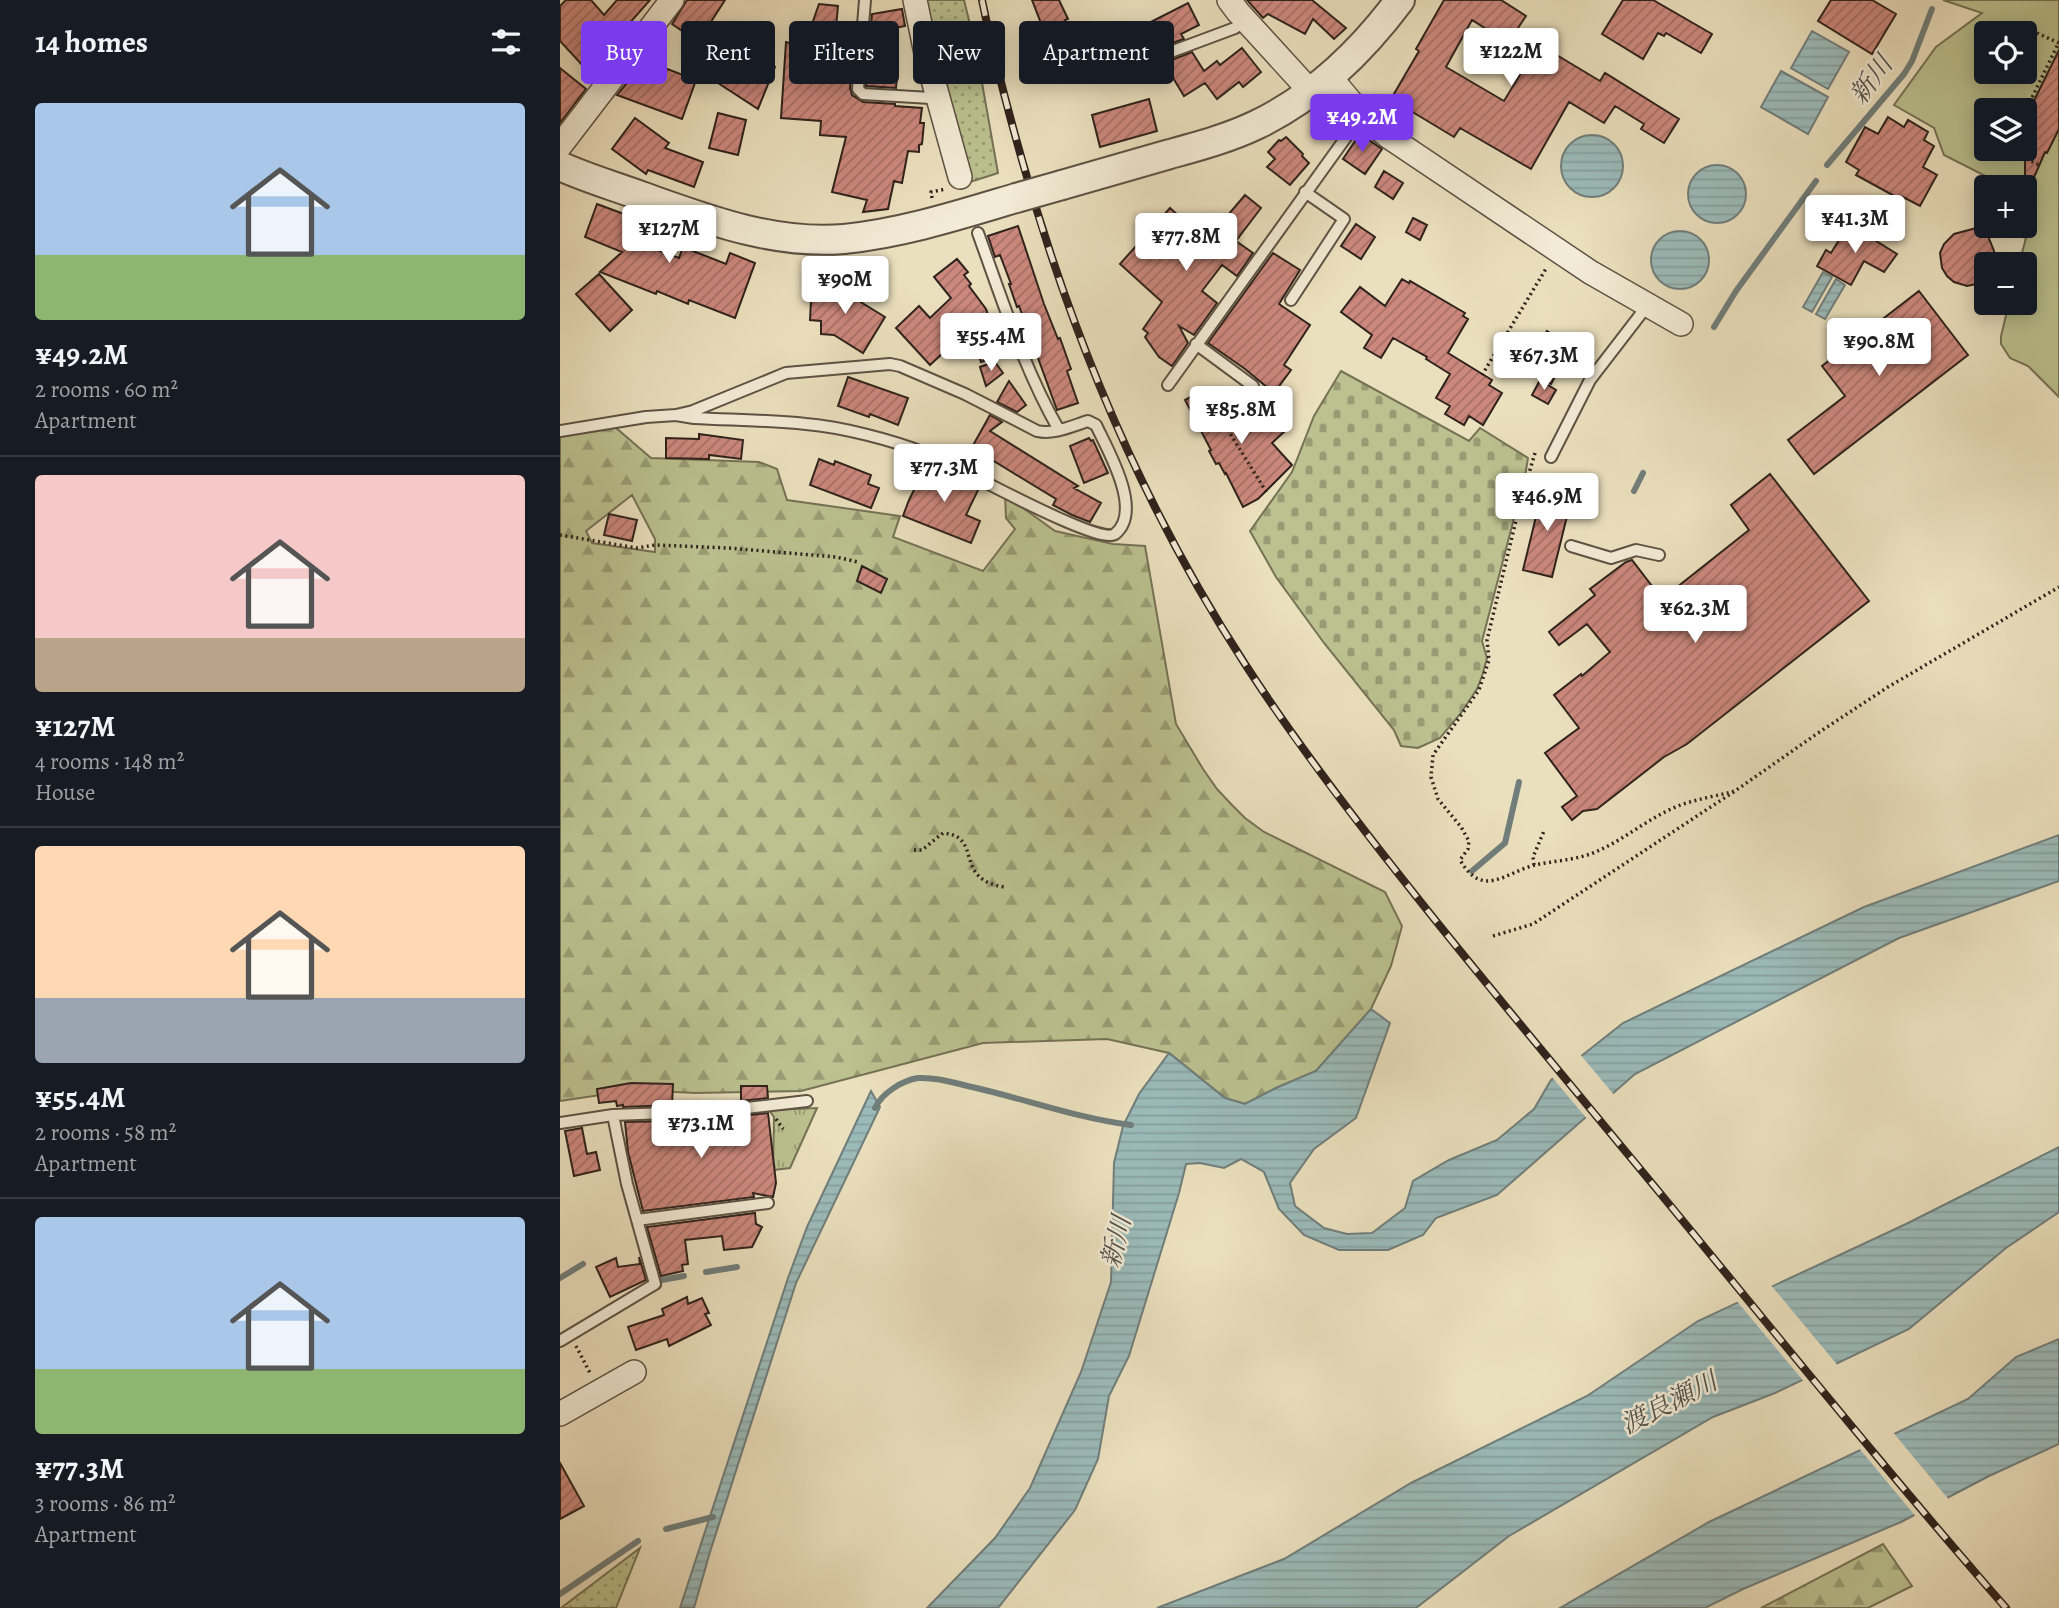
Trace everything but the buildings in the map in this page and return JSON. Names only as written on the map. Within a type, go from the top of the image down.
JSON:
[{"type":"street","points":[[915,0],[927,58],[961,183]]},
{"type":"street","points":[[1229,0],[1246,20],[1389,137],[1579,265],[1681,324]]},
{"type":"street","points":[[560,166],[716,222],[767,234],[841,239],[921,226],[1231,136],[1276,115],[1321,84],[1354,54],[1401,0]]},
{"type":"street","points":[[560,146],[664,3]]},
{"type":"street","points":[[560,1414],[634,1372]]},
{"type":"lane","points":[[865,0],[858,89],[863,94],[931,98],[939,96]]},
{"type":"lane","points":[[1174,51],[1235,28],[1246,20]]},
{"type":"lane","points":[[1168,385],[1362,115]]},
{"type":"lane","points":[[1291,300],[1344,219],[1305,192]]},
{"type":"lane","points":[[978,233],[1023,352],[1059,430]]},
{"type":"lane","points":[[1551,457],[1590,380],[1647,306]]},
{"type":"lane","points":[[1196,344],[1253,386]]},
{"type":"lane","points":[[560,431],[693,411],[786,373],[890,364],[965,394],[1037,432],[1059,430],[1088,421],[1096,425],[1121,479],[1126,509],[1115,534],[1109,536],[1079,527],[926,453],[873,438],[807,424],[676,415]]},
{"type":"lane","points":[[1571,546],[1611,558],[1636,550],[1659,555]]},
{"type":"lane","points":[[560,1124],[613,1115],[720,1111],[807,1101]]},
{"type":"lane","points":[[560,1341],[655,1284],[627,1184],[613,1115]]},
{"type":"lane","points":[[637,1220],[768,1203]]},
{"type":"path","points":[[2032,98],[2059,43],[2037,33]]},
{"type":"path","points":[[2031,161],[2041,166]]},
{"type":"path","points":[[1482,374],[1544,271]]},
{"type":"path","points":[[1253,386],[1226,427],[1268,493]]},
{"type":"path","points":[[1537,450],[1521,500],[1487,639],[1490,656],[1485,676],[1467,709],[1433,755],[1431,777],[1438,799],[1469,841],[1468,849],[1461,860],[1474,878],[1482,881],[1493,880],[1534,865],[1592,853],[1678,806],[1735,791]]},
{"type":"path","points":[[560,535],[638,548],[655,545],[728,548],[836,557],[858,562]]},
{"type":"path","points":[[1493,936],[1533,924],[1888,687],[2059,587]]},
{"type":"path","points":[[1534,865],[1533,857],[1544,831]]},
{"type":"path","points":[[915,850],[922,850],[943,833],[959,837],[963,840],[971,866],[983,881],[1005,887]]},
{"type":"path","points":[[579,1330],[576,1343],[579,1355],[600,1391]]},
{"type":"green space","points":[[922,0],[964,0],[969,21],[927,21]]},
{"type":"green space","points":[[1943,0],[2059,0],[2059,397],[2028,366],[2010,358],[2001,344],[2006,315],[2037,315],[2037,252],[2022,252],[2026,238],[2037,238],[2037,175],[1983,175],[1944,155],[1934,128],[1894,105],[1936,47],[1982,13]]},
{"type":"green space","points":[[943,84],[982,84],[998,173],[970,182]]},
{"type":"green space","points":[[1341,371],[1469,441],[1480,428],[1528,458],[1482,641],[1487,658],[1482,676],[1461,713],[1440,738],[1418,748],[1401,746],[1394,730],[1324,643],[1276,577],[1250,531],[1292,472],[1314,416]]},
{"type":"green space","points":[[615,427],[651,458],[759,462],[777,469],[787,500],[900,516],[893,537],[983,571],[1015,529],[1006,518],[1005,495],[1055,531],[1113,544],[1145,546],[1176,724],[1203,769],[1232,805],[1264,832],[1385,892],[1402,926],[1391,966],[1371,1009],[1316,1071],[1245,1104],[1225,1098],[1169,1053],[1107,1039],[983,1043],[801,1091],[695,1093],[634,1090],[560,1101],[560,436]],"holes":[[[632,495],[655,539],[655,552],[592,543],[586,531]]]},
{"type":"green space","points":[[817,1108],[790,1168],[773,1170],[774,1117],[769,1110]]},
{"type":"green space","points":[[1883,1544],[1912,1586],[1868,1608],[1761,1608]]},
{"type":"green space","points":[[640,1548],[616,1608],[561,1608]]},
{"type":"water","points":[[1812,31],[1849,52],[1828,89],[1791,68]]},
{"type":"water","points":[[1781,71],[1828,97],[1808,134],[1761,107]]},
{"type":"water","points":[[1592,135],[1604,137],[1614,144],[1621,154],[1621,178],[1614,188],[1604,195],[1592,197],[1580,195],[1570,188],[1563,178],[1561,166],[1563,154],[1570,144],[1580,137]]},
{"type":"water","points":[[1717,165],[1728,167],[1741,178],[1746,194],[1744,205],[1733,218],[1717,223],[1706,221],[1693,210],[1688,194],[1690,183],[1701,170]]},
{"type":"water","points":[[1680,231],[1691,233],[1704,244],[1709,260],[1707,271],[1696,284],[1680,289],[1669,287],[1656,276],[1651,260],[1653,249],[1664,236]]},
{"type":"water","points":[[1823,272],[1832,277],[1812,312],[1803,307]]},
{"type":"water","points":[[1836,279],[1845,285],[1825,319],[1816,314]]},
{"type":"water","points":[[2059,835],[2059,881],[1899,938],[1635,1074],[1497,1195],[1436,1218],[1423,1235],[1388,1250],[1339,1250],[1304,1235],[1279,1209],[1264,1172],[1241,1159],[1224,1168],[1200,1163],[1186,1164],[1129,1356],[1109,1396],[1098,1459],[1075,1510],[998,1608],[927,1608],[995,1538],[1030,1488],[1081,1372],[1111,1282],[1114,1163],[1123,1126],[1139,1094],[1169,1053],[1225,1098],[1245,1104],[1316,1071],[1371,1009],[1390,1023],[1356,1118],[1314,1149],[1290,1183],[1295,1206],[1324,1228],[1347,1234],[1372,1233],[1405,1208],[1413,1181],[1449,1160],[1497,1140],[1534,1109],[1551,1080],[1623,1023],[1864,907]]},
{"type":"water","points":[[871,1091],[880,1107],[796,1283],[694,1608],[680,1608],[788,1278],[807,1227]]},
{"type":"water","name":"渡良瀬川","points":[[2059,1147],[2059,1212],[2006,1248],[1909,1329],[1775,1393],[1713,1417],[1509,1536],[1416,1608],[1157,1608],[1284,1559],[1411,1483],[1587,1396],[1698,1321],[1906,1224]]},
{"type":"water","points":[[2059,1339],[2059,1444],[1989,1476],[1901,1522],[1743,1589],[1705,1608],[1560,1608],[1709,1522],[1968,1399],[2016,1357]]},
{"type":"pier","points":[[1579,1053],[1615,1096],[1588,1120],[1551,1076]]},
{"type":"pier","points":[[1770,1284],[1839,1367],[1805,1383],[1736,1300]]},
{"type":"pier","points":[[1892,1431],[1950,1501],[1917,1518],[1858,1447]]},
{"type":"waterway","name":"新川","points":[[1827,165],[1904,74],[1912,61],[1932,9]]},
{"type":"waterway","name":"新川","points":[[1714,327],[1736,291],[1816,181]]},
{"type":"waterway","name":"新川","points":[[1634,491],[1643,473]]},
{"type":"waterway","name":"新川","points":[[1472,871],[1505,843],[1519,782]]},
{"type":"waterway","points":[[875,1108],[888,1092],[900,1084],[925,1078],[939,1079],[1091,1118],[1131,1125]]},
{"type":"waterway","points":[[560,1278],[583,1264]]},
{"type":"waterway","points":[[706,1272],[737,1267]]},
{"type":"waterway","points":[[662,1280],[684,1276]]},
{"type":"waterway","points":[[666,1529],[713,1517]]},
{"type":"waterway","points":[[560,1594],[638,1541]]},
{"type":"railway","points":[[982,0],[1022,160],[1064,292],[1088,357],[1143,483],[1208,605],[1245,664],[1326,779],[1438,923],[1860,1436],[2006,1608]]}]
